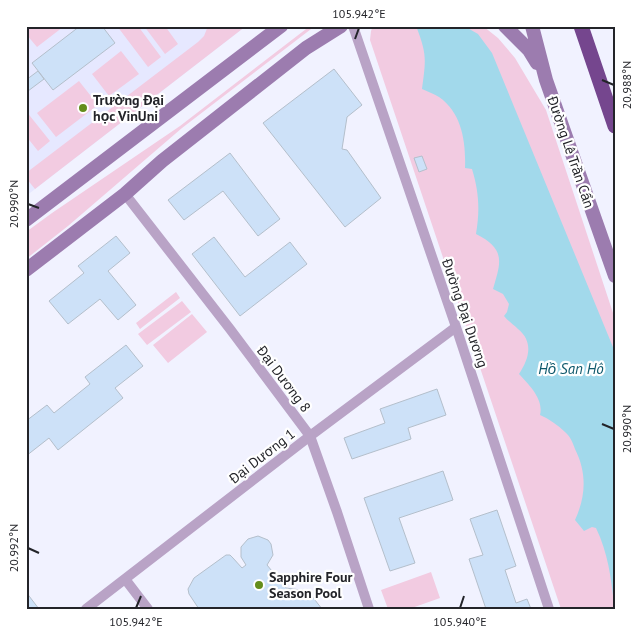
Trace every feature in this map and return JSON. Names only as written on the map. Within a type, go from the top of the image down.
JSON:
[{"type":"highway","points":[[581,26],[615,126]]},
{"type":"main road","points":[[26,220],[281,26]]},
{"type":"main road","points":[[26,270],[125,194],[162,161],[306,48],[341,26]]},
{"type":"main road","points":[[505,26],[529,50],[546,80]]},
{"type":"main road","name":"Đường Lê Trần Cẩn","points":[[532,26],[546,80],[615,276]]},
{"type":"street","name":"Đường Đại Dương","points":[[353,26],[456,327],[549,609]]},
{"type":"street","name":"Đại Dương 8","points":[[125,194],[228,326],[310,436],[369,609]]},
{"type":"street","name":"Đại Dương 1","points":[[86,609],[310,436],[456,327]]},
{"type":"street","points":[[125,579],[148,609]]},
{"type":"shaded area","name":"Trường Đại học VinUni","points":[[26,26],[246,26],[26,196]]},
{"type":"shaded area","points":[[26,26],[63,27],[37,47],[26,34]]},
{"type":"shaded area","points":[[117,26],[138,26],[161,57],[148,67]]},
{"type":"shaded area","points":[[144,26],[165,26],[178,44],[165,54]]},
{"type":"shaded area","points":[[208,26],[246,26],[35,189],[26,178],[26,173],[198,42],[204,36]]},
{"type":"shaded area","points":[[310,26],[315,26],[182,128],[68,226],[26,259],[26,232],[180,126]]},
{"type":"shaded area","points":[[373,26],[483,26],[498,38],[515,58],[546,110],[615,319],[615,609],[561,609],[370,40]]},
{"type":"shaded area","points":[[121,51],[139,74],[109,96],[92,74]]},
{"type":"shaded area","points":[[79,81],[98,105],[56,137],[37,113]]},
{"type":"shaded area","points":[[26,111],[50,141],[38,151],[26,136]]},
{"type":"shaded area","points":[[176,292],[180,298],[140,329],[136,323]]},
{"type":"shaded area","points":[[182,301],[191,312],[147,345],[138,334]]},
{"type":"shaded area","points":[[192,314],[207,332],[168,363],[153,345]]},
{"type":"shaded area","points":[[431,572],[440,598],[409,609],[388,609],[381,590]]},
{"type":"water","name":"Hồ San Hô","points":[[416,26],[464,26],[478,34],[492,53],[615,352],[615,609],[613,609],[612,584],[608,565],[596,528],[592,527],[584,531],[575,520],[579,511],[584,484],[579,458],[567,434],[553,422],[540,415],[541,409],[538,398],[519,374],[527,357],[528,345],[523,334],[504,316],[509,304],[503,294],[493,289],[498,271],[499,257],[492,245],[476,234],[478,201],[476,185],[472,169],[465,168],[465,148],[458,120],[453,111],[439,97],[422,89],[425,57]]},
{"type":"building","points":[[80,26],[102,26],[115,43],[53,90],[32,63]]},
{"type":"building","points":[[334,69],[362,105],[347,117],[342,149],[347,150],[381,198],[345,227],[263,123]]},
{"type":"building","points":[[38,71],[44,79],[28,91],[26,80]]},
{"type":"building","points":[[230,153],[280,219],[258,236],[223,191],[184,220],[168,200]]},
{"type":"building","points":[[422,156],[427,169],[419,172],[414,158]]},
{"type":"building","points":[[116,236],[130,253],[108,271],[136,305],[118,320],[100,299],[68,324],[49,301],[84,273],[78,266]]},
{"type":"building","points":[[214,237],[245,277],[290,242],[307,264],[240,316],[192,254]]},
{"type":"building","points":[[126,345],[143,366],[115,388],[123,398],[58,450],[49,438],[26,456],[26,421],[47,405],[54,413],[90,384],[85,377]]},
{"type":"building","points":[[437,389],[446,415],[408,428],[411,439],[352,459],[344,438],[385,423],[380,409]]},
{"type":"building","points":[[443,471],[453,500],[399,518],[415,563],[390,571],[364,498]]},
{"type":"building","points":[[497,510],[516,566],[505,570],[516,603],[527,599],[531,609],[486,609],[469,559],[483,555],[470,519]]},
{"type":"building","points":[[258,536],[268,540],[271,544],[273,555],[267,565],[286,588],[308,591],[322,609],[199,609],[189,594],[188,589],[194,578],[226,555],[230,555],[242,568],[246,565],[241,557],[241,547],[248,539]]},
{"type":"building","points":[[26,592],[39,609],[26,609]]},
{"type":"place","name":"Trường Đại học VinUni","points":[[83,108]]},
{"type":"place","name":"Sapphire Four Season Pool","points":[[259,585]]}]
